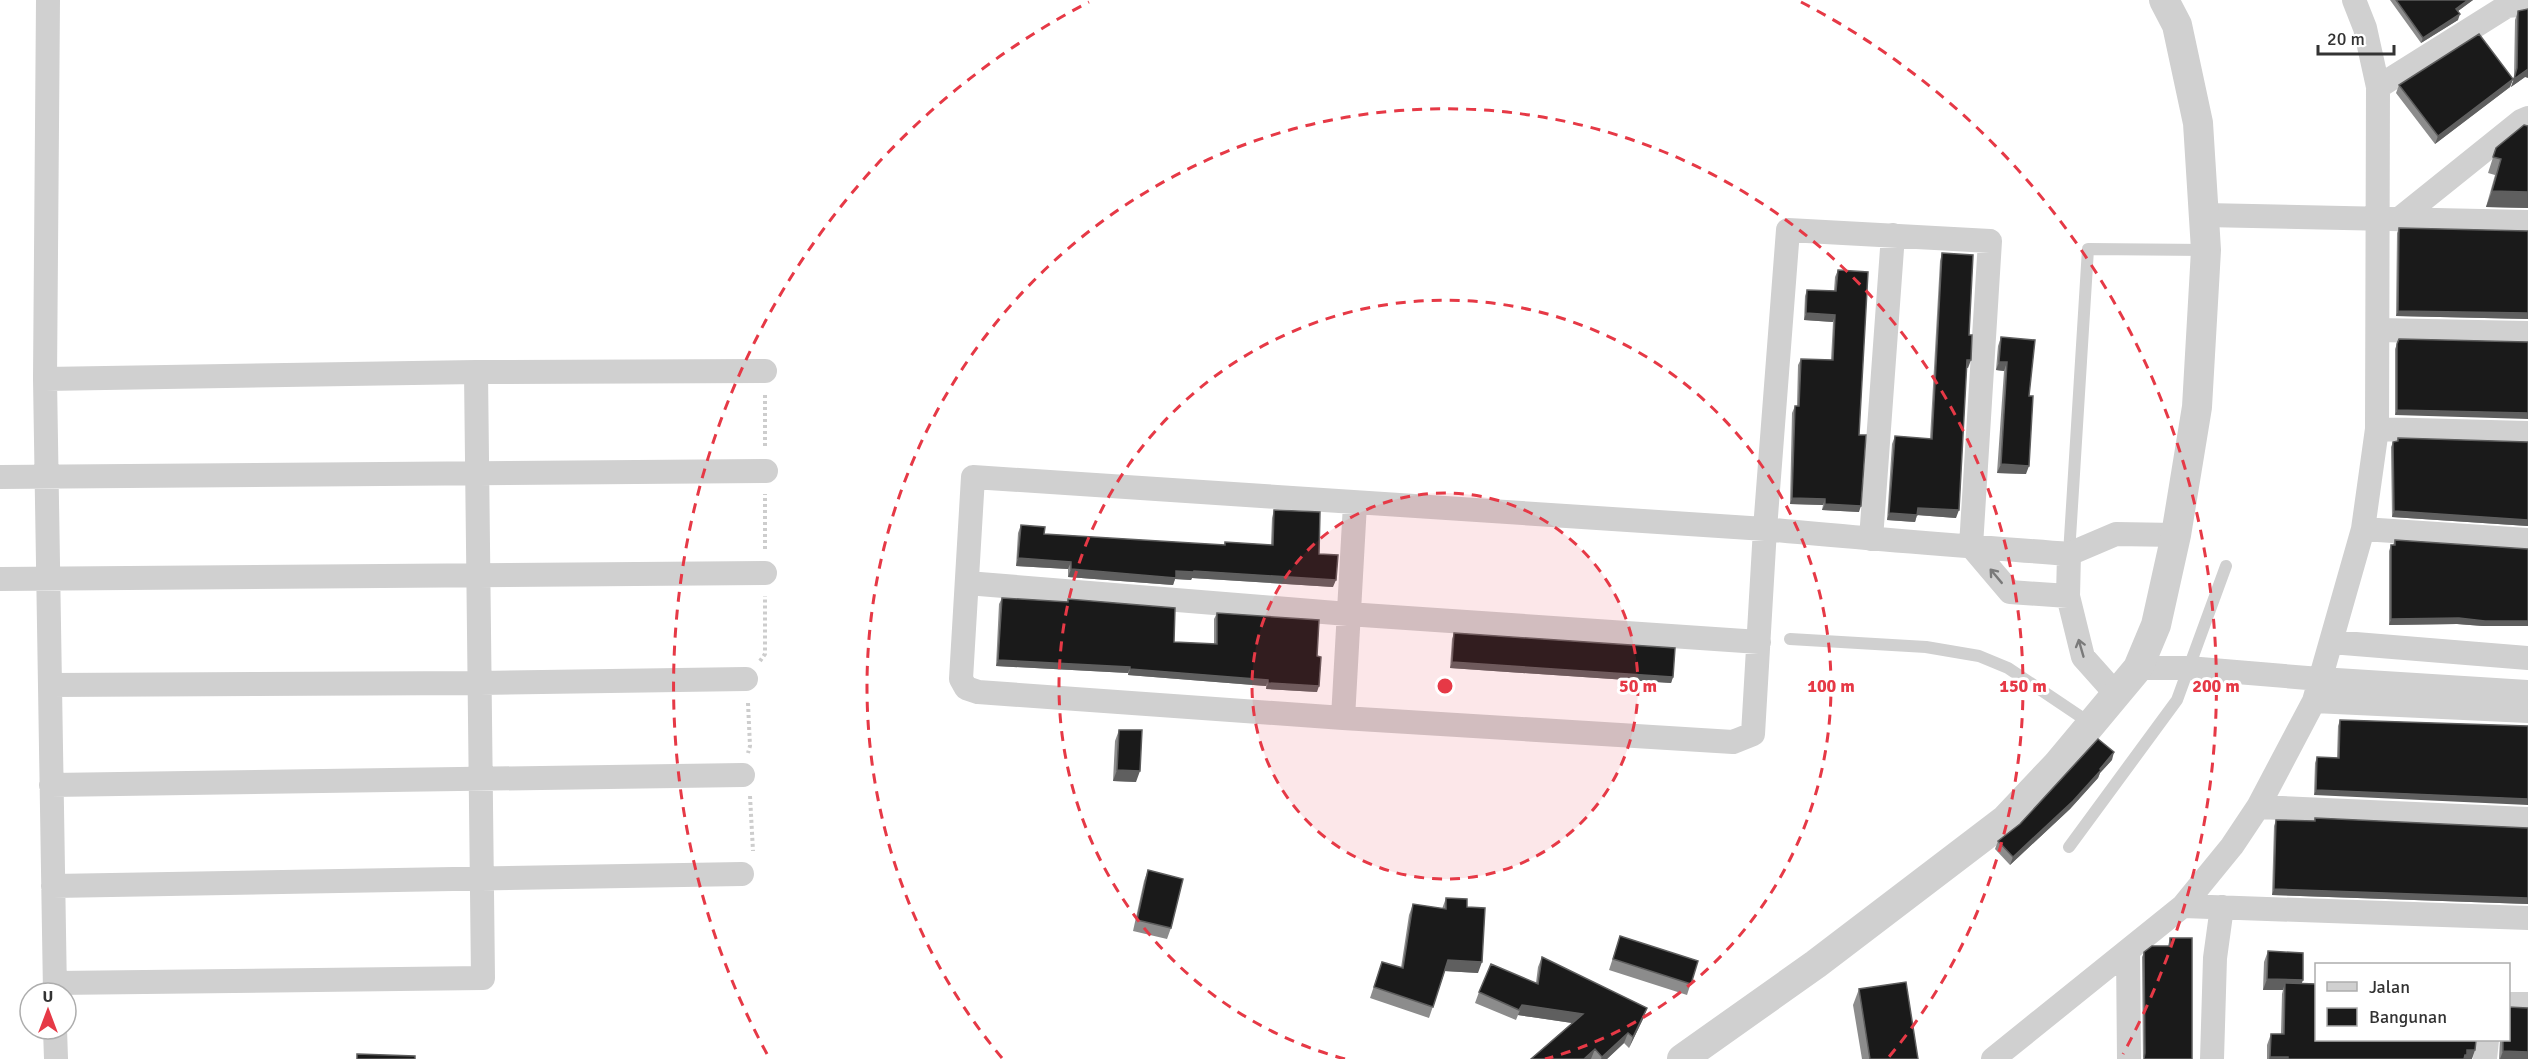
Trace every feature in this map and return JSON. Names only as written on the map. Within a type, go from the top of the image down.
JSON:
[{"type":"street","points":[[48,0],[45,379],[55,981]]},
{"type":"street","points":[[1682,1059],[1816,964],[2006,820],[2057,765],[2138,668],[2156,625],[2176,535],[2197,407],[2206,250],[2198,123],[2177,25],[2164,0]]},
{"type":"street","points":[[1993,1059],[2183,906],[2232,846],[2259,807],[2317,690],[2363,529],[2377,429],[2378,330],[2388,220],[2378,87],[2365,28],[2354,0]]},
{"type":"street","points":[[2378,87],[2507,6],[2528,4]]},
{"type":"street","points":[[2388,220],[2528,118]]},
{"type":"street","points":[[2205,215],[2528,222]]},
{"type":"street","points":[[2068,596],[2010,592],[1971,546],[1990,241],[1788,230],[1765,530],[1753,734],[1733,742],[1343,718],[978,692],[966,688],[961,679],[973,477],[1765,530],[1871,539],[1971,546],[2070,554],[2116,534],[2176,535]]},
{"type":"street","points":[[1871,539],[1893,235]]},
{"type":"street","points":[[2378,330],[2528,333]]},
{"type":"street","points":[[45,379],[476,372],[765,371]]},
{"type":"street","points":[[78,987],[483,978],[476,372]]},
{"type":"street","points":[[2377,429],[2528,433]]},
{"type":"street","points":[[0,477],[766,471]]},
{"type":"street","points":[[1343,718],[1355,504]]},
{"type":"street","points":[[2363,529],[2528,540]]},
{"type":"street","points":[[2070,554],[2068,596],[2083,657],[2116,694]]},
{"type":"street","points":[[0,579],[765,573]]},
{"type":"street","points":[[967,583],[1348,614],[1759,642]]},
{"type":"street","points":[[2331,642],[2528,658]]},
{"type":"street","points":[[2138,668],[2188,668],[2317,690],[2528,711]]},
{"type":"street","points":[[50,685],[746,679]]},
{"type":"street","points":[[2317,690],[2528,692]]},
{"type":"street","points":[[51,785],[742,775]]},
{"type":"street","points":[[2259,807],[2528,819]]},
{"type":"street","points":[[53,886],[742,874]]},
{"type":"street","points":[[2183,906],[2528,918]]},
{"type":"street","points":[[2212,1059],[2215,958],[2222,907]]},
{"type":"street","points":[[2127,951],[2129,1059]]},
{"type":"street","points":[[2510,1004],[2528,1004]]},
{"type":"street","points":[[55,1041],[56,1059]]},
{"type":"street","points":[[2485,1059],[2487,1041]]},
{"type":"lane","points":[[2070,554],[2088,249],[2206,250]]},
{"type":"lane","points":[[2069,847],[2177,700],[2226,566]]},
{"type":"lane","points":[[1790,639],[1926,647],[1979,656],[2008,668],[2090,723]]},
{"type":"path","points":[[742,874],[753,851],[749,783],[742,775],[750,746],[746,679],[765,654],[765,371]]},
{"type":"building","points":[[2396,0],[2468,0],[2456,9],[2460,14],[2423,38]]},
{"type":"building","points":[[2528,9],[2528,69],[2514,79],[2517,68],[2518,11]]},
{"type":"building","points":[[2479,34],[2513,79],[2438,136],[2399,85]]},
{"type":"building","points":[[2524,125],[2528,126],[2528,192],[2492,191],[2501,159],[2493,157],[2496,148]]},
{"type":"building","points":[[2399,228],[2528,231],[2528,313],[2398,311]]},
{"type":"building","points":[[1942,253],[1973,255],[1969,335],[1972,335],[1971,360],[1967,360],[1959,510],[1918,508],[1917,515],[1889,513],[1895,436],[1932,439]]},
{"type":"building","points":[[1838,270],[1868,272],[1859,435],[1866,435],[1861,506],[1825,504],[1825,499],[1792,498],[1795,406],[1799,406],[1801,359],[1833,360],[1835,315],[1806,313],[1807,290],[1836,291]]},
{"type":"building","points":[[2001,337],[2035,340],[2029,396],[2033,396],[2029,466],[2001,464],[2007,362],[1999,362]]},
{"type":"building","points":[[2399,339],[2528,342],[2528,413],[2397,410],[2397,344]]},
{"type":"building","points":[[2398,438],[2528,442],[2528,520],[2394,511],[2393,442],[2398,441]]},
{"type":"building","points":[[1274,510],[1320,512],[1319,554],[1338,555],[1336,580],[1194,571],[1176,571],[1176,578],[1071,569],[1071,562],[1018,558],[1021,525],[1045,527],[1044,534],[1225,545],[1225,542],[1273,545]]},
{"type":"building","points":[[2395,540],[2528,549],[2528,621],[2485,621],[2459,618],[2391,619],[2391,545],[2395,545]]},
{"type":"building","points":[[1002,598],[1068,602],[1068,599],[1175,608],[1174,642],[1217,644],[1217,613],[1319,620],[1317,656],[1321,657],[1319,686],[1268,683],[1268,680],[1130,669],[1130,667],[998,660]]},
{"type":"building","points":[[1454,633],[1675,648],[1673,677],[1452,662]]},
{"type":"building","points":[[2340,720],[2528,726],[2528,799],[2316,790],[2317,757],[2339,758]]},
{"type":"building","points":[[1119,730],[1142,730],[1140,771],[1117,770]]},
{"type":"building","points":[[2098,739],[2114,752],[2073,801],[2013,857],[1998,841],[2020,824]]},
{"type":"building","points":[[2315,818],[2528,828],[2528,898],[2274,889],[2276,820],[2315,821]]},
{"type":"building","points":[[1148,870],[1183,879],[1171,928],[1137,920]]},
{"type":"building","points":[[1446,898],[1467,899],[1467,907],[1485,908],[1482,962],[1448,960],[1433,1007],[1374,987],[1382,962],[1403,968],[1413,904],[1446,909]]},
{"type":"building","points":[[1620,936],[1698,961],[1691,984],[1613,959]]},
{"type":"building","points":[[2170,938],[2192,938],[2192,1059],[2144,1059],[2144,952],[2152,946],[2170,946]]},
{"type":"building","points":[[2268,951],[2303,953],[2303,980],[2267,979]]},
{"type":"building","points":[[1542,957],[1647,1008],[1633,1037],[1628,1033],[1602,1057],[1595,1049],[1584,1059],[1531,1059],[1583,1014],[1522,1005],[1519,1010],[1479,992],[1491,964],[1538,984]]},
{"type":"building","points":[[1906,982],[1918,1059],[1870,1059],[1859,989]]},
{"type":"building","points":[[2285,983],[2315,984],[2315,1041],[2476,1041],[2475,1050],[2467,1050],[2464,1059],[2288,1059],[2288,1057],[2270,1057],[2271,1034],[2284,1034]]},
{"type":"building","points":[[2510,1007],[2528,1008],[2528,1052],[2503,1051],[2503,1041],[2510,1041]]},
{"type":"building","points":[[357,1054],[415,1056],[415,1059],[357,1059]]}]
